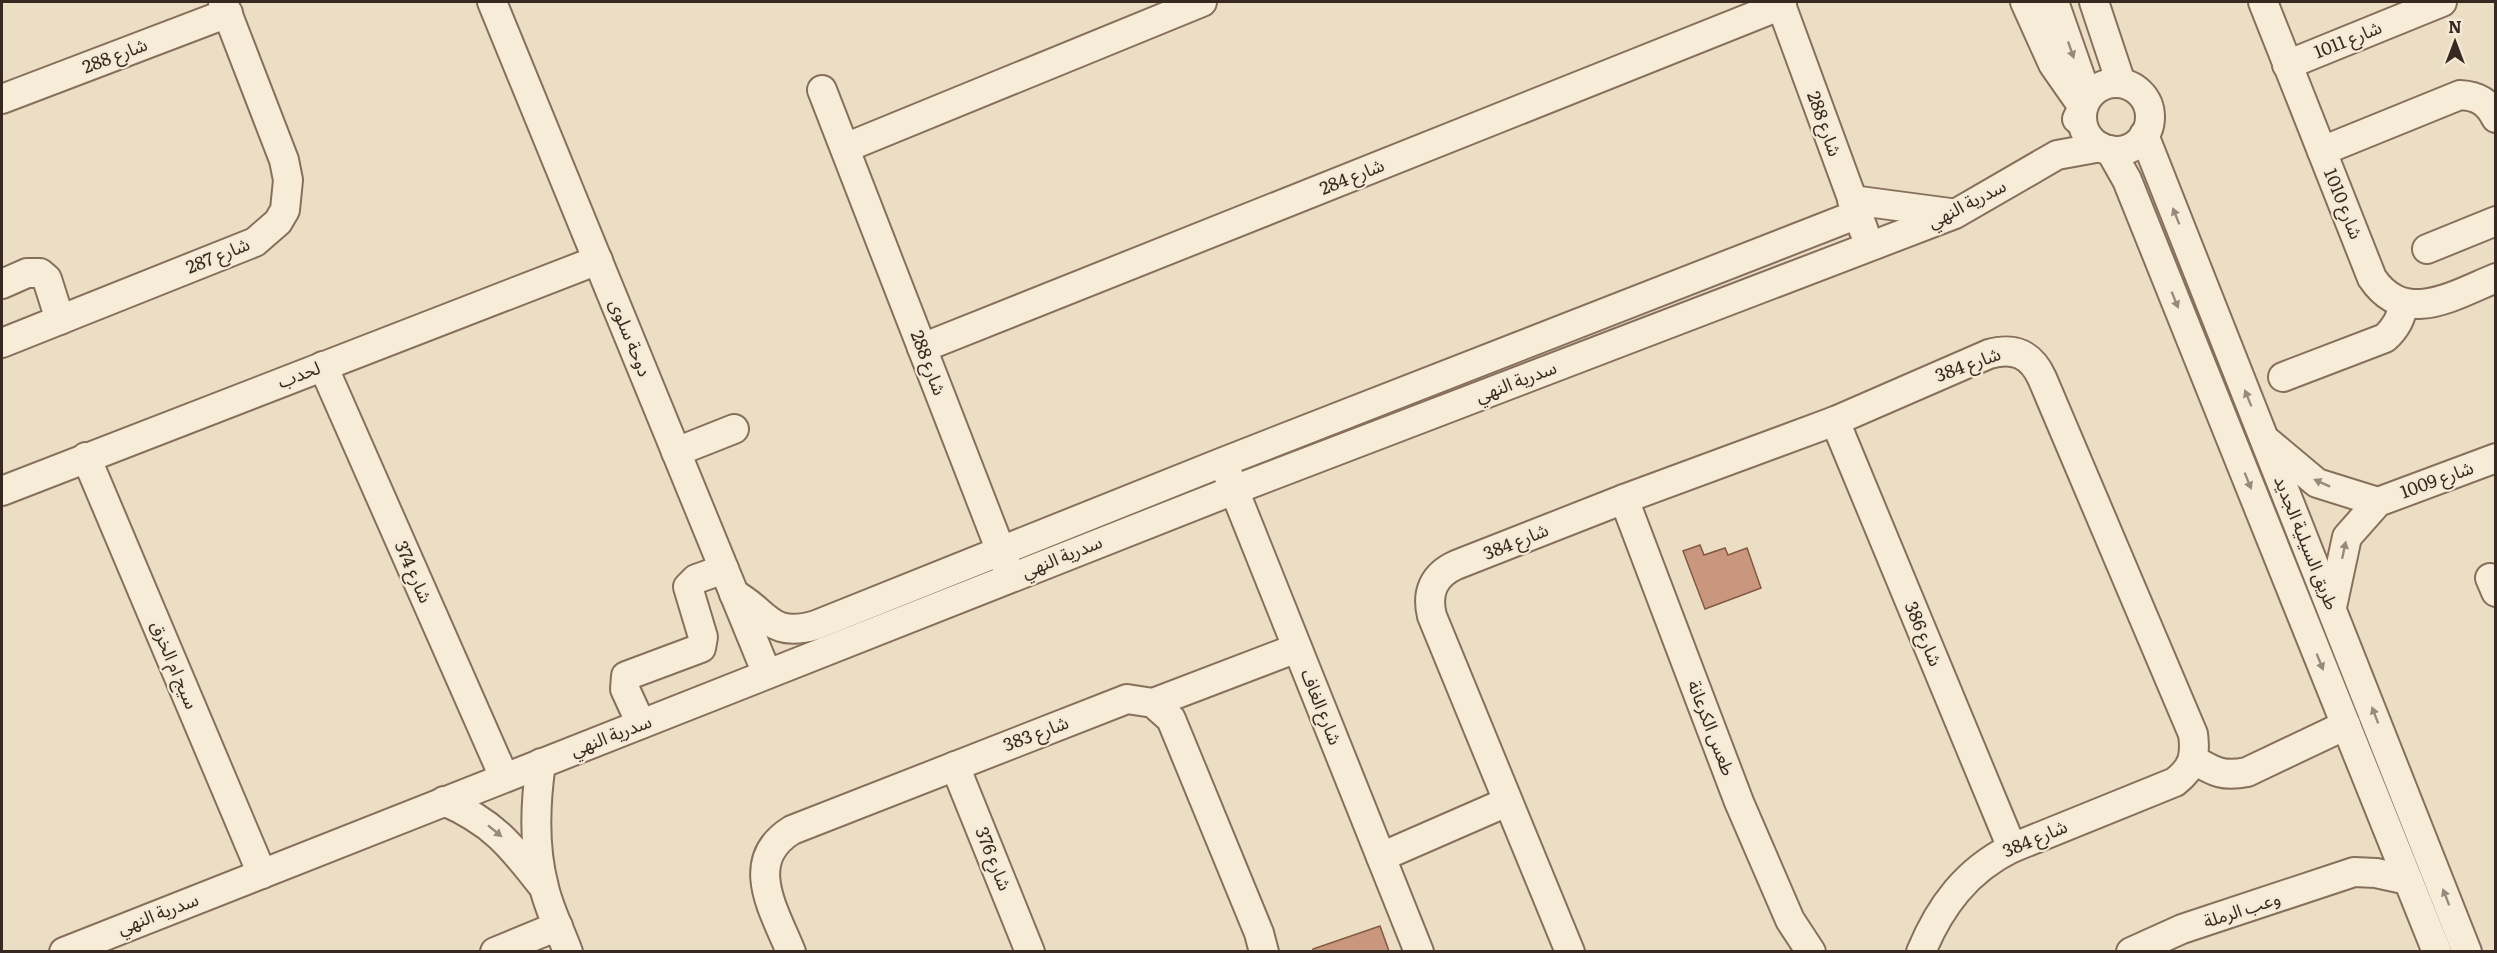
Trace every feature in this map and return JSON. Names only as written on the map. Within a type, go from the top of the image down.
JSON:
[{"type":"street","points":[[845,148],[1202,2]]},
{"type":"street","points":[[2025,2],[2053,63],[2086,102]]},
{"type":"street","name":"طريق السيلية الجديد","points":[[2054,2],[2086,102],[2082,116],[2087,135],[2106,149],[2127,180],[2437,951]]},
{"type":"street","points":[[2057,155],[2086,102],[2102,86],[2121,83],[2094,2]]},
{"type":"street","name":"شارع 1010","points":[[2263,2],[2372,278],[2386,293],[2404,303]]},
{"type":"street","name":"شارع 1011","points":[[2287,65],[2442,2]]},
{"type":"street","name":"شارع 288","points":[[1781,3],[1870,246]]},
{"type":"street","name":"شارع 284","points":[[922,348],[1781,3]]},
{"type":"street","name":"دوحة سلوى","points":[[499,4],[598,260],[767,674]]},
{"type":"street","name":"شارع 288","points":[[2,99],[226,7]]},
{"type":"street","name":"شارع 287","points":[[2,343],[255,242],[278,222],[285,210],[289,189],[284,160],[226,7]]},
{"type":"street","name":"طريق السيلية الجديد","points":[[2121,83],[2138,91],[2145,99],[2150,117],[2144,135],[2467,951]]},
{"type":"street","name":"شارع 288","points":[[822,90],[1011,578]]},
{"type":"street","points":[[2322,152],[2460,95],[2482,100],[2490,107],[2496,118]]},
{"type":"street","points":[[2106,149],[2129,148],[2144,135]]},
{"type":"street","name":"سدرية النهي","points":[[64,951],[1234,489],[1955,214],[2057,155],[2106,149]]},
{"type":"street","points":[[641,724],[625,689],[626,676],[701,648],[704,637],[688,587],[696,579],[729,582],[767,622],[785,628],[804,629],[1855,207],[1955,214]]},
{"type":"street","points":[[2427,249],[2496,221]]},
{"type":"street","name":"لحدب","points":[[2,491],[598,260]]},
{"type":"street","points":[[2,284],[27,273],[40,273],[47,279],[60,320]]},
{"type":"street","points":[[2283,377],[2385,338],[2395,329],[2404,303],[2436,302],[2496,278]]},
{"type":"street","name":"شارع 384","points":[[1570,951],[1432,616],[1429,595],[1438,576],[1456,565],[1624,499],[1835,421],[1989,354],[2002,350],[2015,351],[2027,356],[2037,366],[2193,734],[2194,760],[2186,773],[2175,782],[2012,848],[1984,864],[1952,896],[1939,915],[1921,951]]},
{"type":"street","name":"شارع 374","points":[[323,366],[504,777]]},
{"type":"street","name":"شارع 386","points":[[1835,421],[2012,848]]},
{"type":"street","points":[[676,452],[734,429]]},
{"type":"street","name":"شارع 1009","points":[[2265,440],[2317,483],[2378,502]]},
{"type":"street","name":"سيج ام الخرق","points":[[86,457],[262,874]]},
{"type":"street","name":"شارع 1009","points":[[2332,607],[2347,537],[2378,502],[2496,458]]},
{"type":"street","name":"شارع الغاف","points":[[1223,462],[1419,951]]},
{"type":"street","name":"طعس الكرعانة","points":[[1624,499],[1739,802],[1790,920],[1811,951]]},
{"type":"street","points":[[1153,703],[1297,648]]},
{"type":"street","name":"شارع 383","points":[[791,951],[768,895],[764,876],[767,858],[776,841],[792,830],[1114,703],[1127,699],[1153,703]]},
{"type":"street","points":[[1153,703],[1167,714],[1177,730],[1259,933],[1264,951]]},
{"type":"street","points":[[2194,760],[2216,772],[2232,775],[2346,725]]},
{"type":"street","points":[[495,951],[563,939],[544,888],[536,838],[536,805],[541,763]]},
{"type":"street","name":"شارع 376","points":[[955,766],[1030,951]]},
{"type":"street","points":[[444,801],[480,819],[496,831],[509,843],[544,888]]},
{"type":"street","points":[[1381,857],[1508,802]]},
{"type":"street","points":[[2354,872],[2376,840],[2382,816]]},
{"type":"street","name":"وعب الرملة","points":[[2131,951],[2187,940],[2354,872],[2386,874],[2408,880]]},
{"type":"building","points":[[1700,545],[1704,555],[1725,548],[1728,555],[1747,548],[1761,588],[1705,609],[1683,551]]},
{"type":"building","points":[[1380,926],[1389,951],[1313,951],[1313,949]]}]
